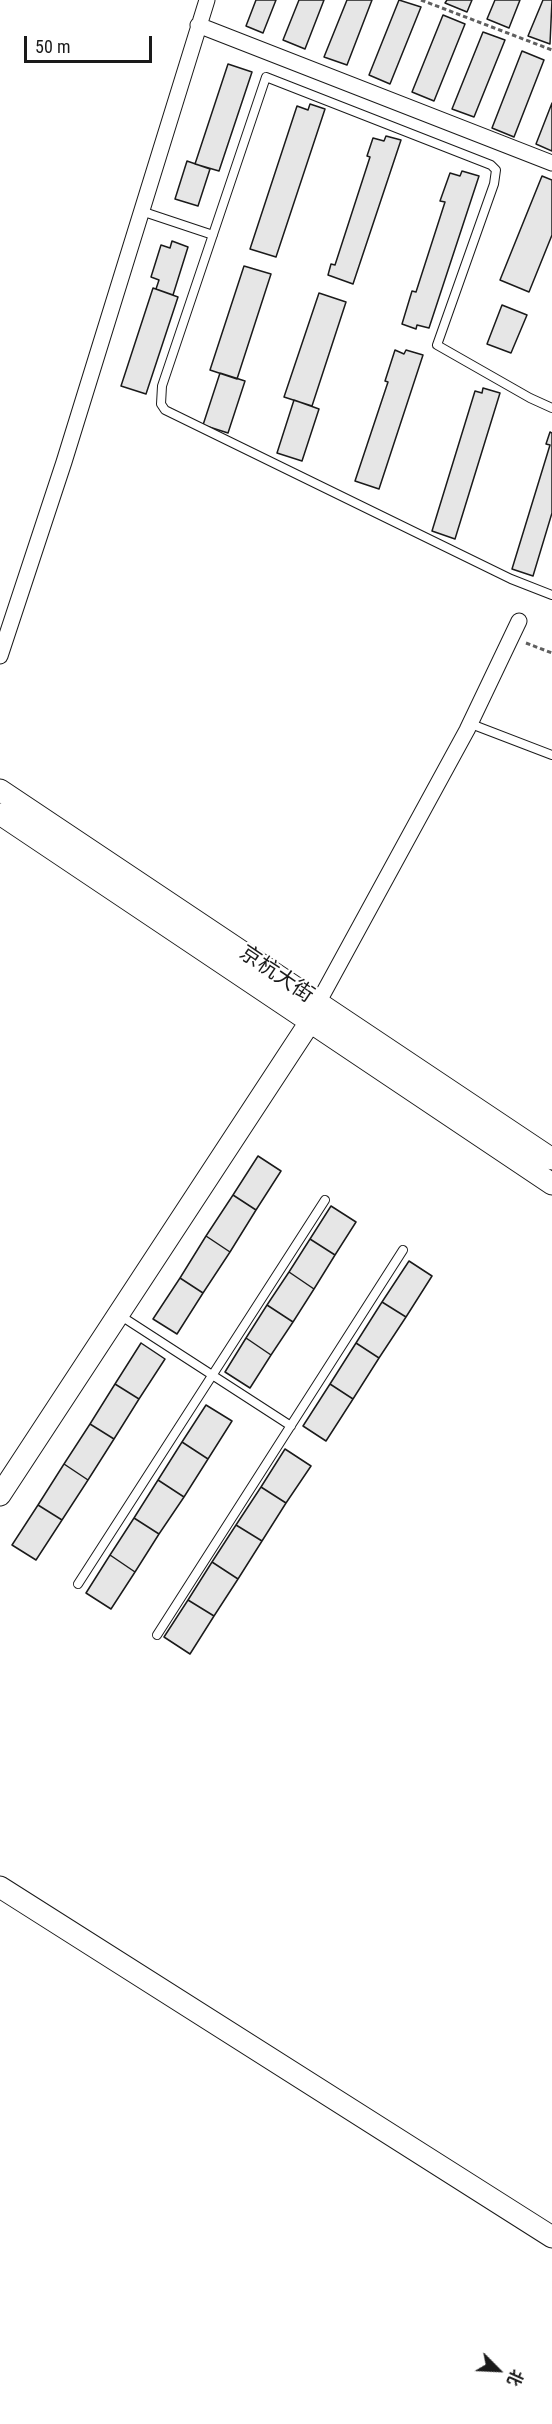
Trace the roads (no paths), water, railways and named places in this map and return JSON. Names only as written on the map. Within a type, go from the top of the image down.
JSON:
[{"type":"main road","name":"京杭大街","points":[[0,790],[552,1184]]},
{"type":"main road","name":"京杭大街","points":[[0,814],[552,1159]]},
{"type":"main road","points":[[0,1495],[314,1012]]},
{"type":"main road","points":[[0,1887],[552,2237]]},
{"type":"street","points":[[0,656],[64,462],[207,0]]},
{"type":"street","points":[[198,26],[552,163]]},
{"type":"street","points":[[314,1012],[471,723],[519,621]]},
{"type":"lane","points":[[552,408],[437,345],[494,184],[496,170],[491,165],[266,77],[162,386],[160,404],[165,410],[511,579],[552,595]]},
{"type":"lane","points":[[141,211],[213,235]]},
{"type":"lane","points":[[471,723],[552,755]]},
{"type":"lane","points":[[78,1584],[325,1200]]},
{"type":"lane","points":[[157,1635],[404,1250]]},
{"type":"lane","points":[[118,1314],[291,1425]]}]
